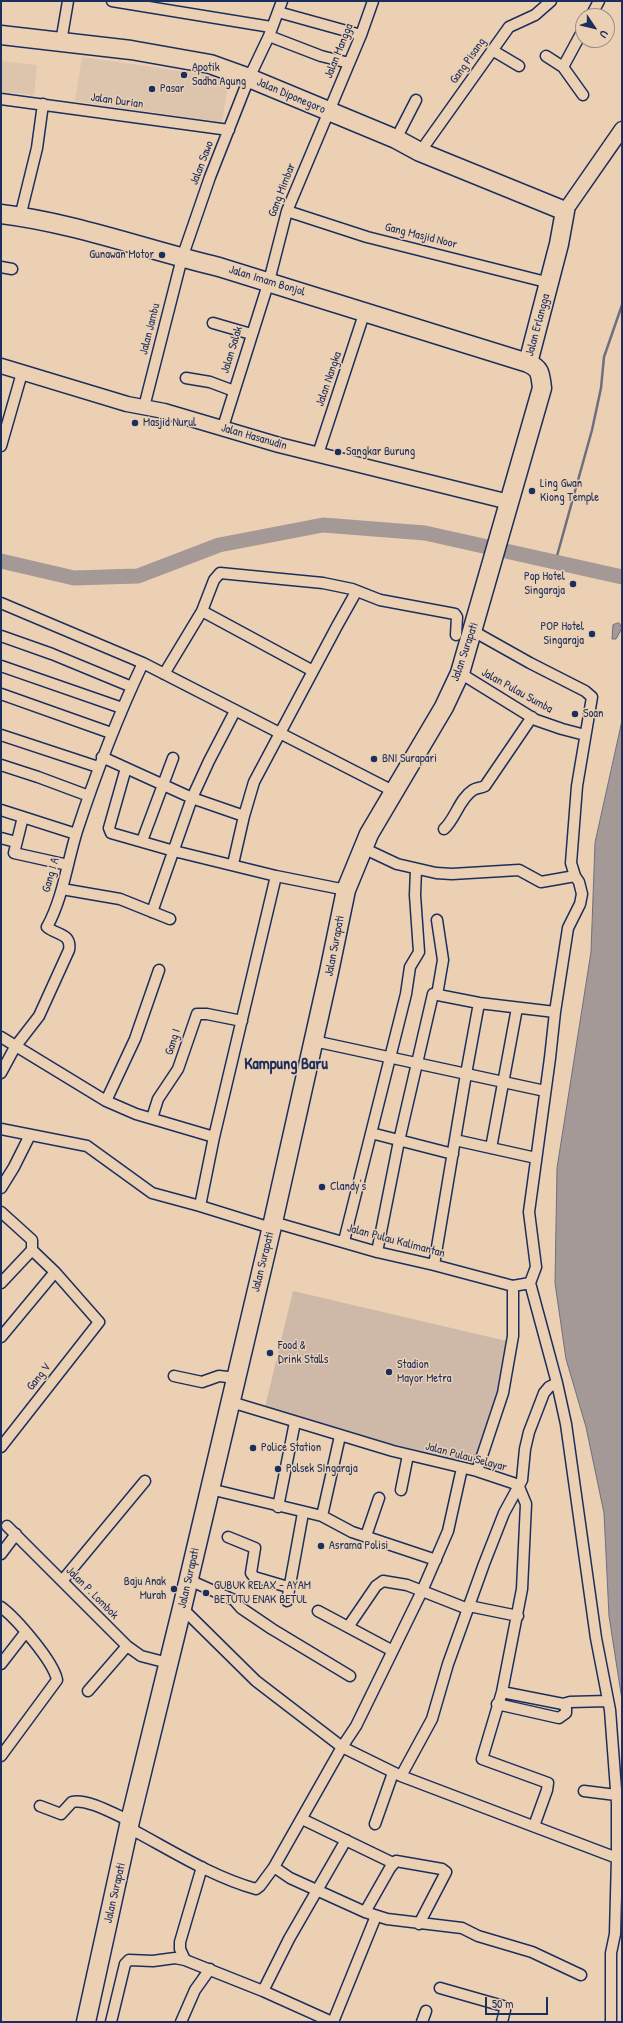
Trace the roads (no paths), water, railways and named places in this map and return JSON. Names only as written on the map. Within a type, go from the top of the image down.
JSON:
[{"type":"highway","name":"Jalan Diponegoro","points":[[1,35],[131,50],[210,64],[249,78],[396,139],[420,152],[565,211]]},
{"type":"highway","name":"Jalan Erlangga","points":[[503,526],[542,388],[540,372],[537,367],[528,363],[550,282],[565,211]]},
{"type":"highway","name":"Jalan Imam Bonjol","points":[[1,214],[96,234],[269,281],[528,363]]},
{"type":"highway","name":"Jalan Surapati","points":[[86,2022],[129,1825],[189,1580],[272,1225],[314,1041],[346,890],[363,848],[393,791],[444,707],[460,673],[464,633],[489,574],[503,526]]},
{"type":"street","points":[[61,42],[68,1]]},
{"type":"street","points":[[112,1],[270,32],[321,56],[349,63]]},
{"type":"street","name":"Jalan Sawo","points":[[182,258],[210,177],[249,78],[282,1]]},
{"type":"street","name":"Jalan Mangga","points":[[328,111],[361,35],[370,1]]},
{"type":"street","name":"Gang Pisang","points":[[420,152],[510,25],[532,16],[551,1]]},
{"type":"street","points":[[278,12],[361,35]]},
{"type":"street","points":[[563,67],[575,45]]},
{"type":"street","points":[[492,50],[519,66]]},
{"type":"street","points":[[546,56],[563,67],[583,95]]},
{"type":"street","name":"Jalan Durian","points":[[1,99],[229,130]]},
{"type":"street","points":[[396,139],[416,100]]},
{"type":"street","points":[[20,217],[37,148],[43,104]]},
{"type":"street","name":"Gang Mimbar","points":[[269,281],[287,211],[328,111]]},
{"type":"street","points":[[565,211],[622,129]]},
{"type":"street","name":"Gang Masjid Noor","points":[[287,211],[367,237],[550,282]]},
{"type":"street","name":"Jalan Jambu","points":[[144,406],[182,258]]},
{"type":"street","points":[[1,267],[12,269]]},
{"type":"street","name":"Jalan Salak","points":[[223,427],[250,334],[269,281]]},
{"type":"street","name":"Jalan Nangka","points":[[318,454],[365,312]]},
{"type":"street","points":[[213,323],[250,334]]},
{"type":"street","name":"Jalan Hasanudin","points":[[1,366],[127,404],[144,406],[223,427],[279,445],[509,502]]},
{"type":"street","points":[[1,446],[22,372]]},
{"type":"street","points":[[186,378],[210,382],[234,391]]},
{"type":"street","points":[[164,674],[202,611],[214,580],[220,573],[323,582],[350,588],[356,592],[380,600],[455,614],[464,633],[589,694],[592,702],[585,734],[577,786],[571,863],[575,876],[582,888],[582,899],[568,928],[555,1012],[529,1212],[536,1269],[530,1283],[557,1383],[566,1424],[596,1638],[608,1701],[616,1795],[617,1858],[615,1934],[611,1952],[611,2022]]},
{"type":"street","points":[[233,864],[244,816],[254,782],[356,592]]},
{"type":"street","points":[[1,603],[143,663],[393,791]]},
{"type":"street","points":[[202,611],[313,671]]},
{"type":"street","points":[[1,636],[52,654],[132,687]]},
{"type":"street","name":"Gang I A","points":[[1,1073],[15,1047],[39,1016],[69,950],[70,942],[66,936],[47,927],[62,889],[76,834],[100,762],[111,733],[143,663]]},
{"type":"street","points":[[1,666],[122,708]]},
{"type":"street","name":"Jalan Pulau Sumba","points":[[460,673],[532,718],[562,729],[585,734]]},
{"type":"street","points":[[1,694],[111,733]]},
{"type":"street","points":[[152,912],[192,798],[235,711]]},
{"type":"street","points":[[444,829],[450,823],[463,800],[474,789],[480,789],[485,786],[532,718]]},
{"type":"street","points":[[1,735],[126,768],[192,798],[244,816]]},
{"type":"street","points":[[142,840],[173,758]]},
{"type":"street","points":[[1,765],[89,796]]},
{"type":"street","points":[[126,768],[109,830],[114,834],[142,840],[174,851],[233,864],[276,876],[346,890]]},
{"type":"street","points":[[1,810],[76,834]]},
{"type":"street","points":[[23,817],[14,853],[68,864]]},
{"type":"street","points":[[1,838],[16,842]]},
{"type":"street","points":[[363,848],[397,864],[416,869],[452,874],[519,870],[541,882],[575,876]]},
{"type":"street","points":[[344,1241],[406,994],[410,967],[419,952],[415,895],[416,869]]},
{"type":"street","points":[[200,1206],[214,1137],[276,876]]},
{"type":"street","points":[[62,889],[120,899],[170,919]]},
{"type":"street","points":[[437,920],[443,960],[437,995]]},
{"type":"street","points":[[106,1100],[135,1039],[159,970]]},
{"type":"street","points":[[377,1252],[399,1141],[433,994],[479,1004],[555,1012]]},
{"type":"street","points":[[434,1264],[479,1004]]},
{"type":"street","points":[[491,1148],[517,1008]]},
{"type":"street","name":"Gang I","points":[[152,1118],[158,1099],[178,1069],[197,1014],[207,1014],[242,1021]]},
{"type":"street","points":[[1,1037],[15,1047],[106,1100],[136,1114],[214,1137]]},
{"type":"street","points":[[314,1041],[545,1091]]},
{"type":"street","name":"Jalan Pulau Kalimantan","points":[[1,1129],[87,1146],[152,1193],[272,1225],[344,1241],[377,1252],[434,1264],[513,1286]]},
{"type":"street","points":[[371,1133],[453,1154]]},
{"type":"street","points":[[1,1188],[14,1168],[30,1135]]},
{"type":"street","points":[[455,1140],[536,1158]]},
{"type":"street","points":[[1,1212],[32,1240],[32,1250],[1,1283]]},
{"type":"street","points":[[1,1337],[55,1272],[32,1250]]},
{"type":"street","name":"Gang V","points":[[1,1447],[98,1322],[55,1272]]},
{"type":"street","points":[[477,1471],[503,1393],[513,1336],[513,1286],[530,1283]]},
{"type":"street","points":[[174,1376],[202,1382],[219,1376],[236,1378]]},
{"type":"street","points":[[375,1824],[397,1775],[432,1719],[448,1664],[468,1608],[504,1513],[519,1487],[524,1473],[525,1449],[529,1432],[544,1393],[549,1387],[557,1383]]},
{"type":"street","name":"Jalan Pulau Selayar","points":[[231,1402],[340,1436],[408,1455],[477,1471],[519,1487]]},
{"type":"street","points":[[278,1507],[295,1422]]},
{"type":"street","points":[[322,1516],[340,1436]]},
{"type":"street","points":[[401,1490],[408,1455]]},
{"type":"street","points":[[40,1806],[61,1814],[72,1802],[79,1801],[92,1804],[202,1866],[256,1889],[260,1886],[274,1867],[342,1747],[356,1726],[391,1650],[422,1591],[448,1531],[462,1468]]},
{"type":"street","points":[[62,1581],[145,1481]]},
{"type":"street","points":[[519,1487],[526,1504],[522,1589],[518,1616],[502,1692],[497,1704],[482,1759],[548,1783],[548,1790],[534,1826]]},
{"type":"street","points":[[210,1489],[278,1507],[322,1516],[352,1532],[436,1560]]},
{"type":"street","points":[[366,1536],[379,1498]]},
{"type":"street","points":[[286,1601],[303,1513]]},
{"type":"street","name":"Jalan P. Lombok","points":[[7,1526],[127,1646],[141,1656],[168,1663]]},
{"type":"street","points":[[1,1554],[16,1534]]},
{"type":"street","points":[[228,1537],[255,1548],[251,1569],[253,1576],[288,1587]]},
{"type":"street","points":[[189,1580],[234,1600],[241,1608],[272,1629],[350,1676]]},
{"type":"street","points":[[348,1627],[380,1582],[398,1582],[468,1608],[518,1616]]},
{"type":"street","points":[[1,1607],[11,1614],[25,1633],[46,1656],[58,1680],[1,1756]]},
{"type":"street","points":[[182,1608],[256,1681],[342,1747],[397,1775],[617,1858]]},
{"type":"street","points":[[318,1611],[391,1650]]},
{"type":"street","points":[[1,1664],[25,1633]]},
{"type":"street","points":[[88,1691],[127,1646]]},
{"type":"street","points":[[502,1692],[563,1704],[570,1702],[608,1701]]},
{"type":"street","points":[[497,1704],[559,1718],[563,1717],[567,1711],[563,1704]]},
{"type":"street","points":[[584,1792],[616,1795]]},
{"type":"street","points":[[302,1819],[393,1863]]},
{"type":"street","points":[[263,1990],[346,1840]]},
{"type":"street","points":[[365,1912],[393,1863],[398,1860],[442,1869],[446,1872],[420,1924]]},
{"type":"street","points":[[185,1960],[180,1950],[180,1942],[202,1866]]},
{"type":"street","points":[[274,1867],[290,1878],[376,1916],[420,1924],[462,1928],[478,1936],[532,1952],[581,1975]]},
{"type":"street","points":[[111,2022],[125,1964],[129,1960],[153,1961],[175,1958],[210,1969],[263,1990],[332,2022],[376,1916]]},
{"type":"street","points":[[181,2022],[195,1990],[210,1969]]},
{"type":"street","points":[[440,1988],[503,2006],[505,2010],[502,2022]]},
{"type":"street","points":[[422,2022],[426,2011]]},
{"type":"waterway","points":[[555,563],[592,430],[601,388],[604,357],[622,305]]},
{"type":"waterway","points":[[1,561],[74,578],[138,576],[219,545],[323,525],[425,533],[622,577]]},
{"type":"place","name":"Apotik Sadha Agung","points":[[184,75]]},
{"type":"place","name":"Pasar","points":[[152,89]]},
{"type":"place","name":"Gunawan Motor","points":[[162,255]]},
{"type":"place","name":"Masjid Nurul","points":[[135,423]]},
{"type":"place","name":"Sangkar Burung","points":[[338,452]]},
{"type":"place","name":"Ling Gwan Kiong Temple","points":[[532,491]]},
{"type":"place","name":"Pop Hotel Singaraja","points":[[573,584]]},
{"type":"place","name":"POP Hotel Singaraja","points":[[592,634]]},
{"type":"place","name":"Soan","points":[[575,714]]},
{"type":"place","name":"BNI Surapari","points":[[374,759]]},
{"type":"place","name":"Clandy's","points":[[322,1187]]},
{"type":"place","name":"Food & Drink Stalls","points":[[270,1353]]},
{"type":"place","name":"Stadion Mayor Metra","points":[[389,1372]]},
{"type":"place","name":"Police Station","points":[[253,1448]]},
{"type":"place","name":"Polsek SIngaraja","points":[[278,1469]]},
{"type":"place","name":"Asrama Polisi","points":[[321,1546]]},
{"type":"place","name":"Baju Anak Murah","points":[[174,1589]]},
{"type":"place","name":"GUBUK RELAX - AYAM BETUTU ENAK BETUL","points":[[206,1593]]},
{"type":"district","name":"Kampung Baru","points":[[286,1065]]}]
